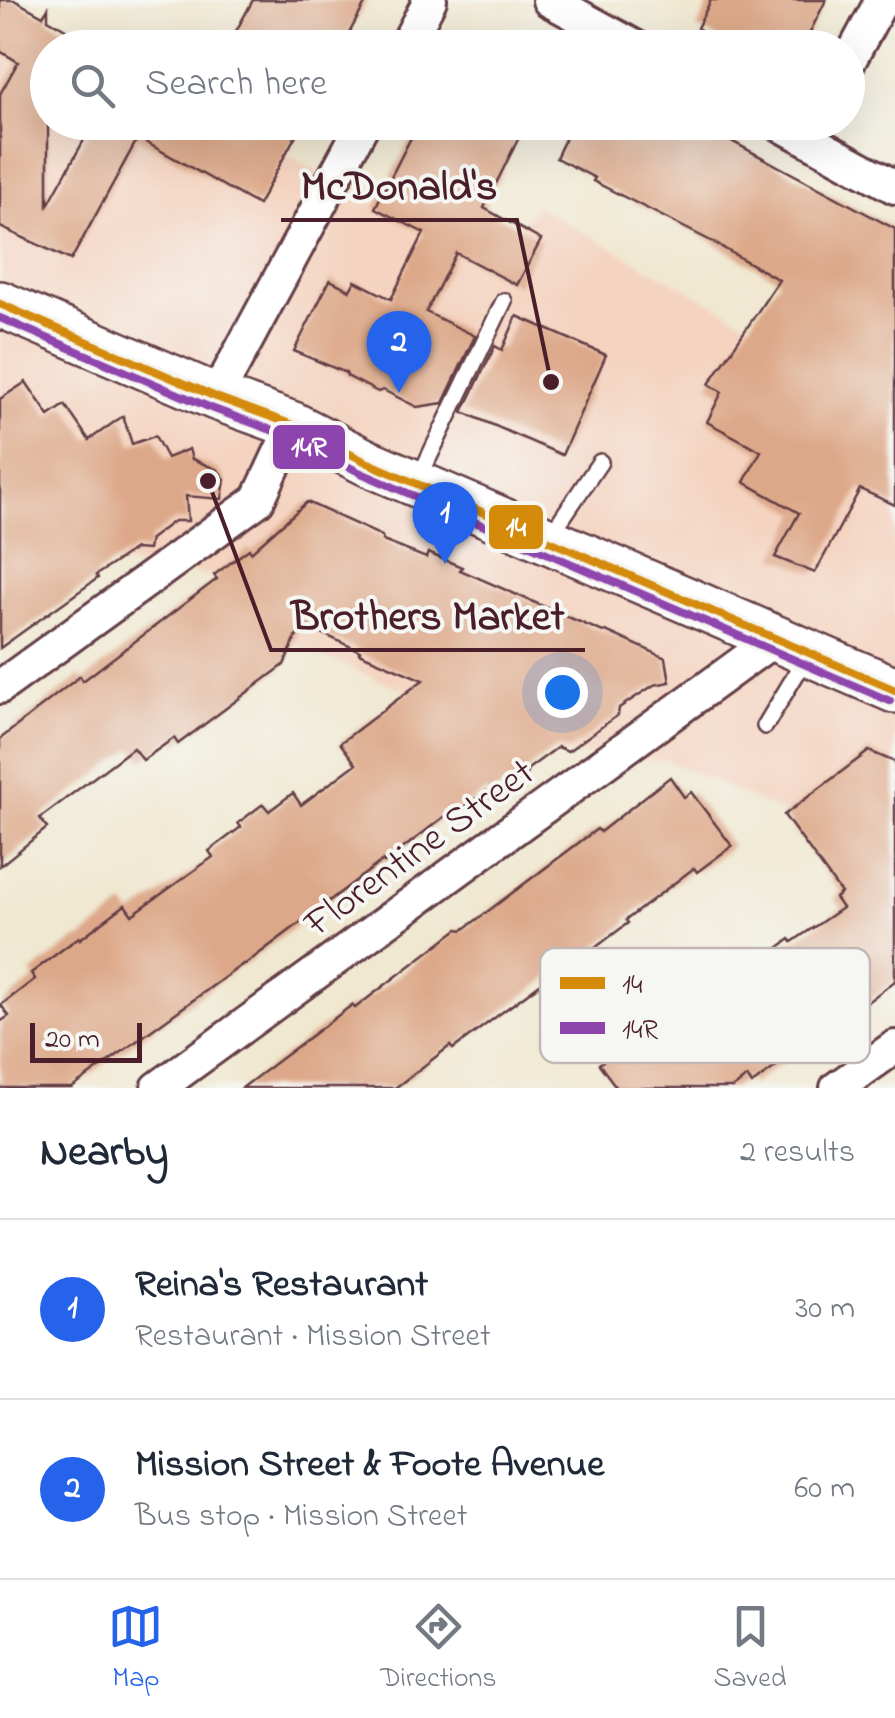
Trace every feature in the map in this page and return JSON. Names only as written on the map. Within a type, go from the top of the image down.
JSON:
[{"type":"main road","points":[[0,304],[216,397],[293,425],[341,451],[895,690]]},
{"type":"street","points":[[414,30],[430,0]]},
{"type":"street","points":[[549,0],[604,30]]},
{"type":"street","points":[[865,32],[882,0]]},
{"type":"street","points":[[216,397],[354,140]]},
{"type":"street","points":[[825,140],[895,186]]},
{"type":"street","points":[[0,687],[258,500],[293,425]]},
{"type":"street","name":"Florentine Street","points":[[158,1088],[793,646]]},
{"type":"street","points":[[837,1088],[895,1047]]},
{"type":"lane","points":[[416,483],[504,301]]},
{"type":"lane","points":[[548,540],[600,462]]},
{"type":"lane","points":[[765,726],[793,646]]},
{"type":"shaded area","points":[[0,0],[12,0],[34,30],[30,30],[30,140],[260,140],[488,267],[536,206],[895,398],[895,863],[666,760],[562,754],[261,632],[210,575],[117,564],[52,485],[0,518]]},
{"type":"building","points":[[0,0],[14,0],[43,16],[48,8],[48,19],[67,30],[30,30],[30,140],[48,140],[48,205],[84,140],[137,140],[71,260],[0,227],[0,94],[18,62],[0,51]]},
{"type":"building","points":[[253,0],[367,0],[351,30],[237,30]]},
{"type":"building","points":[[711,0],[826,0],[811,30],[697,28]]},
{"type":"building","points":[[142,140],[293,140],[258,205]]},
{"type":"building","points":[[410,140],[518,140],[484,208],[541,240],[517,285],[456,253],[426,312],[475,336],[443,403],[417,407],[294,351],[330,280],[350,290],[355,281],[391,299],[424,233],[375,208]]},
{"type":"building","points":[[564,140],[729,140],[895,229],[895,505],[860,489],[815,573],[775,557],[799,513],[744,482],[761,451],[707,422],[722,392],[709,384],[779,280],[556,158]]},
{"type":"building","points":[[517,316],[606,355],[562,455],[463,412],[495,346],[502,350]]},
{"type":"building","points":[[26,382],[49,416],[65,405],[89,440],[123,416],[132,444],[155,436],[167,458],[189,449],[192,459],[218,470],[225,479],[222,499],[186,496],[188,521],[174,521],[150,539],[148,550],[135,549],[0,648],[0,399]]},
{"type":"building","points":[[307,502],[382,536],[383,541],[462,567],[460,570],[666,658],[670,682],[654,685],[619,708],[618,715],[568,751],[558,747],[516,783],[509,783],[490,797],[486,791],[463,808],[454,809],[72,1088],[0,1088],[0,1022],[9,1016],[1,1005],[35,979],[31,973],[125,905],[132,915],[213,857],[209,851],[263,804],[269,811],[293,793],[301,805],[356,764],[340,743],[423,680],[302,624],[284,665],[178,744],[174,738],[143,760],[133,748],[40,818],[47,828],[0,866],[0,739],[80,676],[83,681],[217,579],[214,575],[249,549],[251,552]]},
{"type":"building","points":[[869,751],[895,762],[895,981],[870,1000],[870,948],[778,948],[842,908],[835,898],[841,893],[784,815]]},
{"type":"building","points":[[670,777],[684,797],[691,792],[732,846],[697,872],[694,868],[595,948],[540,948],[540,984],[395,1088],[242,1088],[597,829],[600,832]]},
{"type":"building","points":[[781,1063],[752,1084],[747,1077],[733,1088],[617,1088],[599,1064]]},
{"type":"transit line","name":"14","points":[[0,304],[216,397],[293,425],[366,462],[895,690]]},
{"type":"transit line","name":"14R","points":[[0,318],[211,408],[288,436],[361,473],[890,701]]},
{"type":"place","name":"McDonald's","points":[[551,382]]},
{"type":"place","name":"Mission Street & Foote Avenue","points":[[399,393]]},
{"type":"place","name":"Brothers Market","points":[[208,481]]},
{"type":"place","name":"Reina's Restaurant","points":[[445,564]]}]
